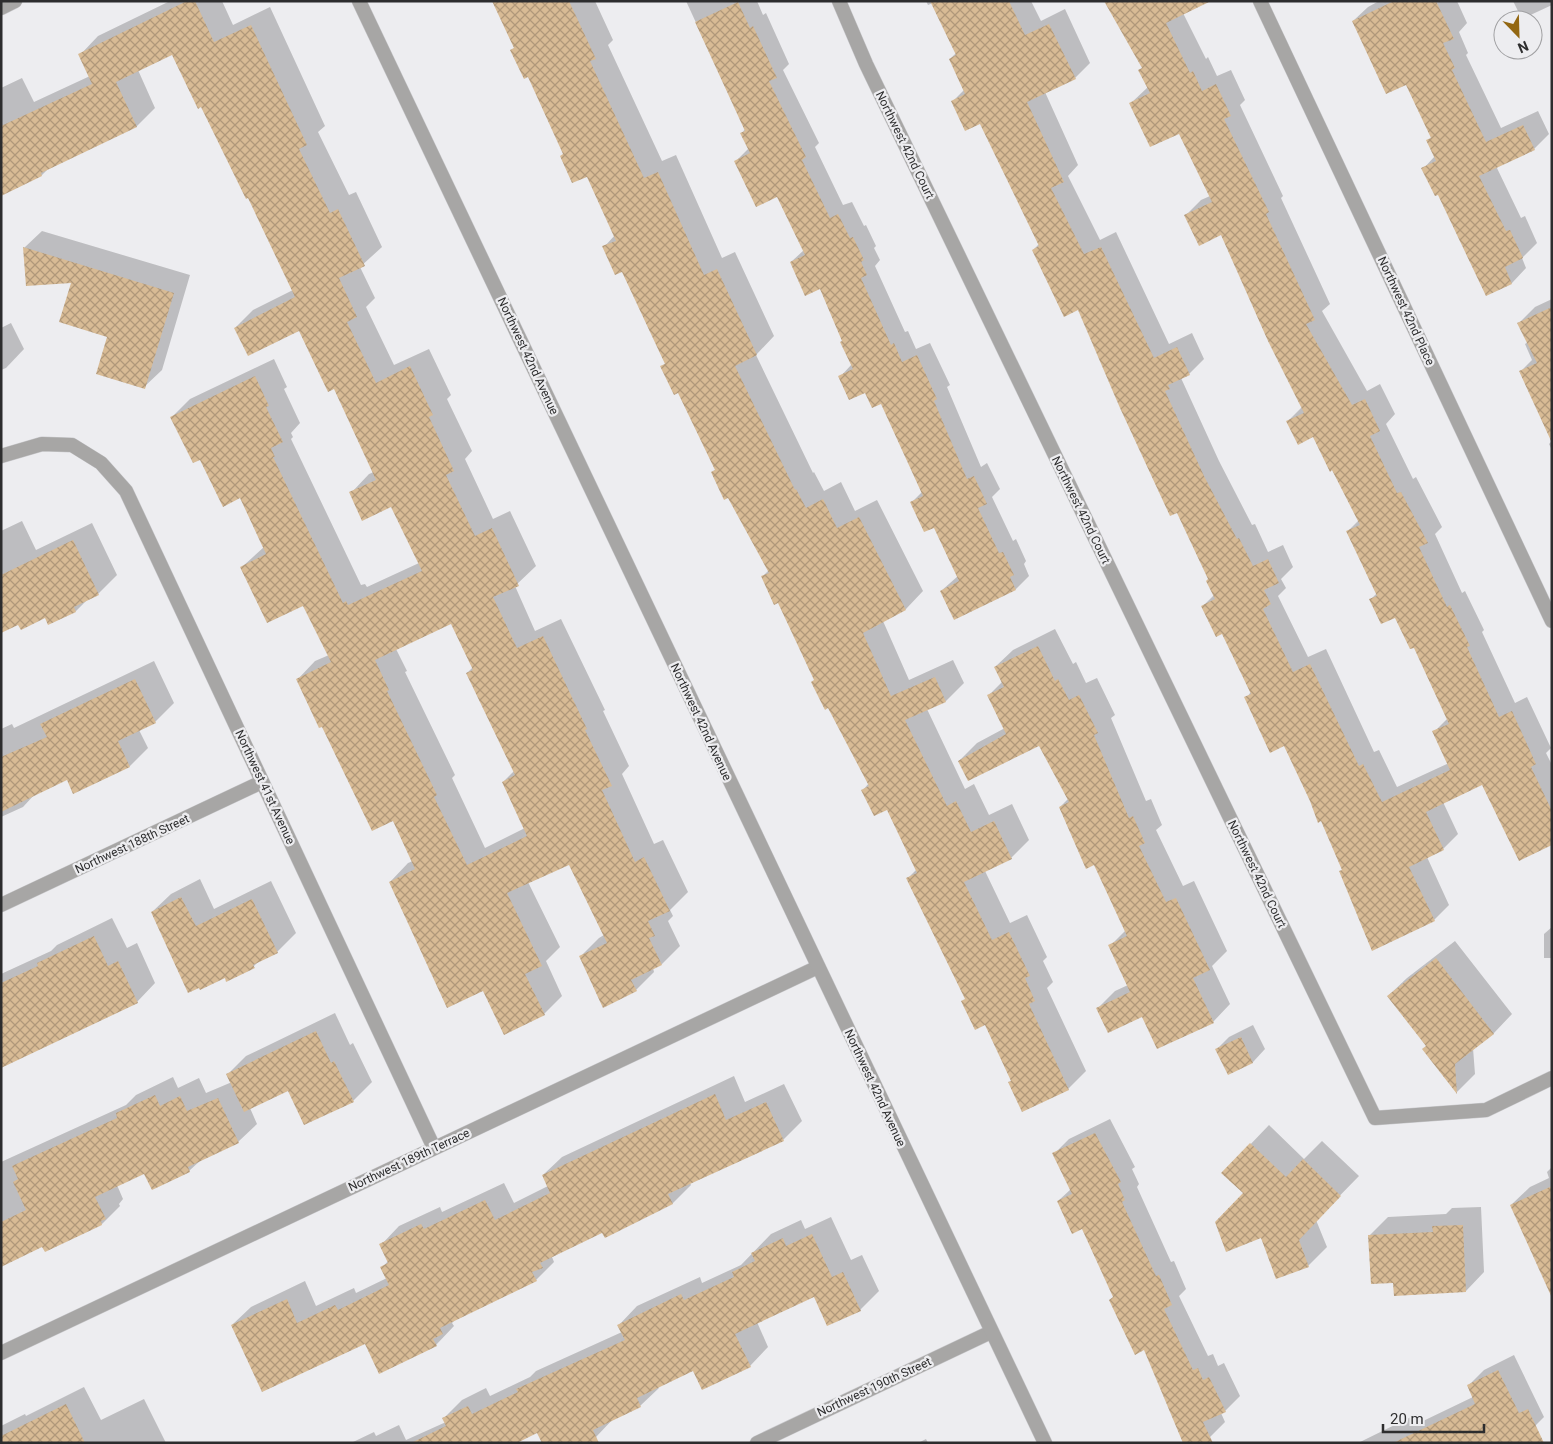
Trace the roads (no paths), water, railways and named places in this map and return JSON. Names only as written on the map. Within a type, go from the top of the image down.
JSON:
[{"type":"street","points":[[1,8],[15,1]]},
{"type":"street","name":"Northwest 42nd Avenue","points":[[359,1],[1045,1443]]},
{"type":"street","name":"Northwest 42nd Court","points":[[839,1],[866,64],[1375,1118],[1486,1110],[1552,1078]]},
{"type":"street","name":"Northwest 42nd Place","points":[[1260,1],[1552,621]]},
{"type":"street","name":"Northwest 41st Avenue","points":[[1,456],[42,444],[72,445],[101,463],[126,491],[434,1148]]},
{"type":"street","name":"Northwest 188th Street","points":[[1,905],[262,782]]},
{"type":"street","name":"Northwest 189th Terrace","points":[[1,1353],[818,967]]},
{"type":"street","name":"Northwest 190th Street","points":[[757,1443],[991,1332]]}]
